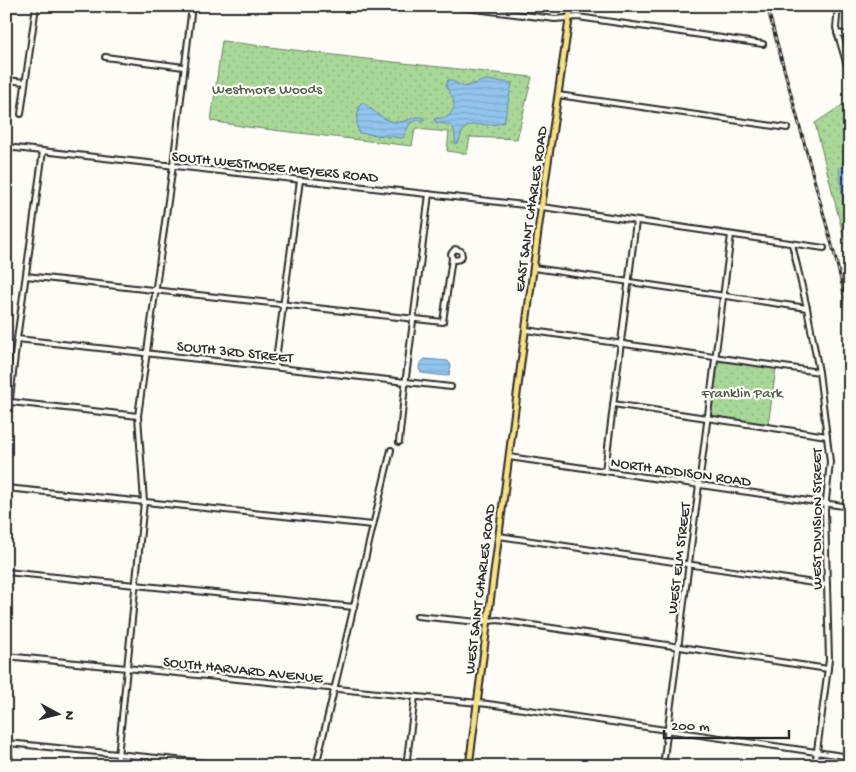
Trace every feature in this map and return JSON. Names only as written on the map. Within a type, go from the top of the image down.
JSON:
[{"type":"main road","name":"EAST SAINT CHARLES ROAD","points":[[515,415],[571,6]]},
{"type":"main road","name":"WEST SAINT CHARLES ROAD","points":[[469,766],[515,415]]},
{"type":"street","points":[[21,114],[36,6]]},
{"type":"street","points":[[117,766],[144,502],[138,416],[173,165],[192,6]]},
{"type":"street","points":[[451,6],[555,19],[578,17],[763,44]]},
{"type":"street","points":[[838,6],[837,34],[850,76]]},
{"type":"street","points":[[837,34],[850,35]]},
{"type":"street","points":[[105,57],[184,67]]},
{"type":"street","points":[[6,80],[25,82]]},
{"type":"street","points":[[558,95],[787,128]]},
{"type":"street","name":"SOUTH WESTMORE MEYERS ROAD","points":[[6,146],[542,207],[824,248]]},
{"type":"street","points":[[6,432],[43,150]]},
{"type":"street","points":[[275,367],[300,180]]},
{"type":"street","points":[[399,442],[428,194]]},
{"type":"street","points":[[605,471],[636,221]]},
{"type":"street","name":"WEST ELM STREET","points":[[663,766],[731,235]]},
{"type":"street","name":"WEST DIVISION STREET","points":[[792,244],[807,308],[830,462],[825,503],[828,669],[815,766]]},
{"type":"street","points":[[26,276],[443,322],[452,258]]},
{"type":"street","points":[[534,268],[807,308]]},
{"type":"street","points":[[526,330],[818,372]]},
{"type":"street","name":"SOUTH 3RD STREET","points":[[17,339],[451,387]]},
{"type":"street","points":[[11,402],[138,416]]},
{"type":"street","points":[[613,404],[827,436]]},
{"type":"street","points":[[316,766],[391,450]]},
{"type":"street","name":"NORTH ADDISON ROAD","points":[[509,457],[850,507]]},
{"type":"street","points":[[6,488],[373,525]]},
{"type":"street","points":[[499,536],[827,585]]},
{"type":"street","points":[[6,572],[354,607]]},
{"type":"street","points":[[416,616],[478,622],[498,620],[828,669]]},
{"type":"street","name":"SOUTH HARVARD AVENUE","points":[[6,656],[477,703],[850,757]]},
{"type":"street","points":[[406,766],[415,697]]},
{"type":"street","points":[[6,733],[12,766]]},
{"type":"street","points":[[8,743],[236,766]]},
{"type":"green space","name":"Westmore Woods","points":[[222,41],[532,77],[517,139],[470,137],[467,154],[447,151],[449,132],[415,129],[412,146],[247,127],[211,121]]},
{"type":"green space","points":[[850,100],[850,250],[847,250],[815,123]]},
{"type":"green space","name":"Franklin Park","points":[[716,359],[776,368],[768,426],[709,417]]},
{"type":"water","points":[[448,80],[464,87],[486,80],[512,83],[504,122],[489,125],[470,125],[465,128],[459,142],[455,144],[453,127],[447,124],[436,123],[434,119],[447,117],[453,108],[454,101],[446,85]]},
{"type":"water","points":[[361,103],[364,103],[375,113],[393,122],[402,122],[418,117],[424,118],[424,120],[410,123],[403,138],[359,133],[357,118]]},
{"type":"water","points":[[844,166],[850,167],[850,225],[843,204],[839,169]]},
{"type":"water","points":[[425,359],[448,361],[451,365],[449,375],[421,373],[420,363]]},
{"type":"railway","points":[[767,6],[850,318]]}]
